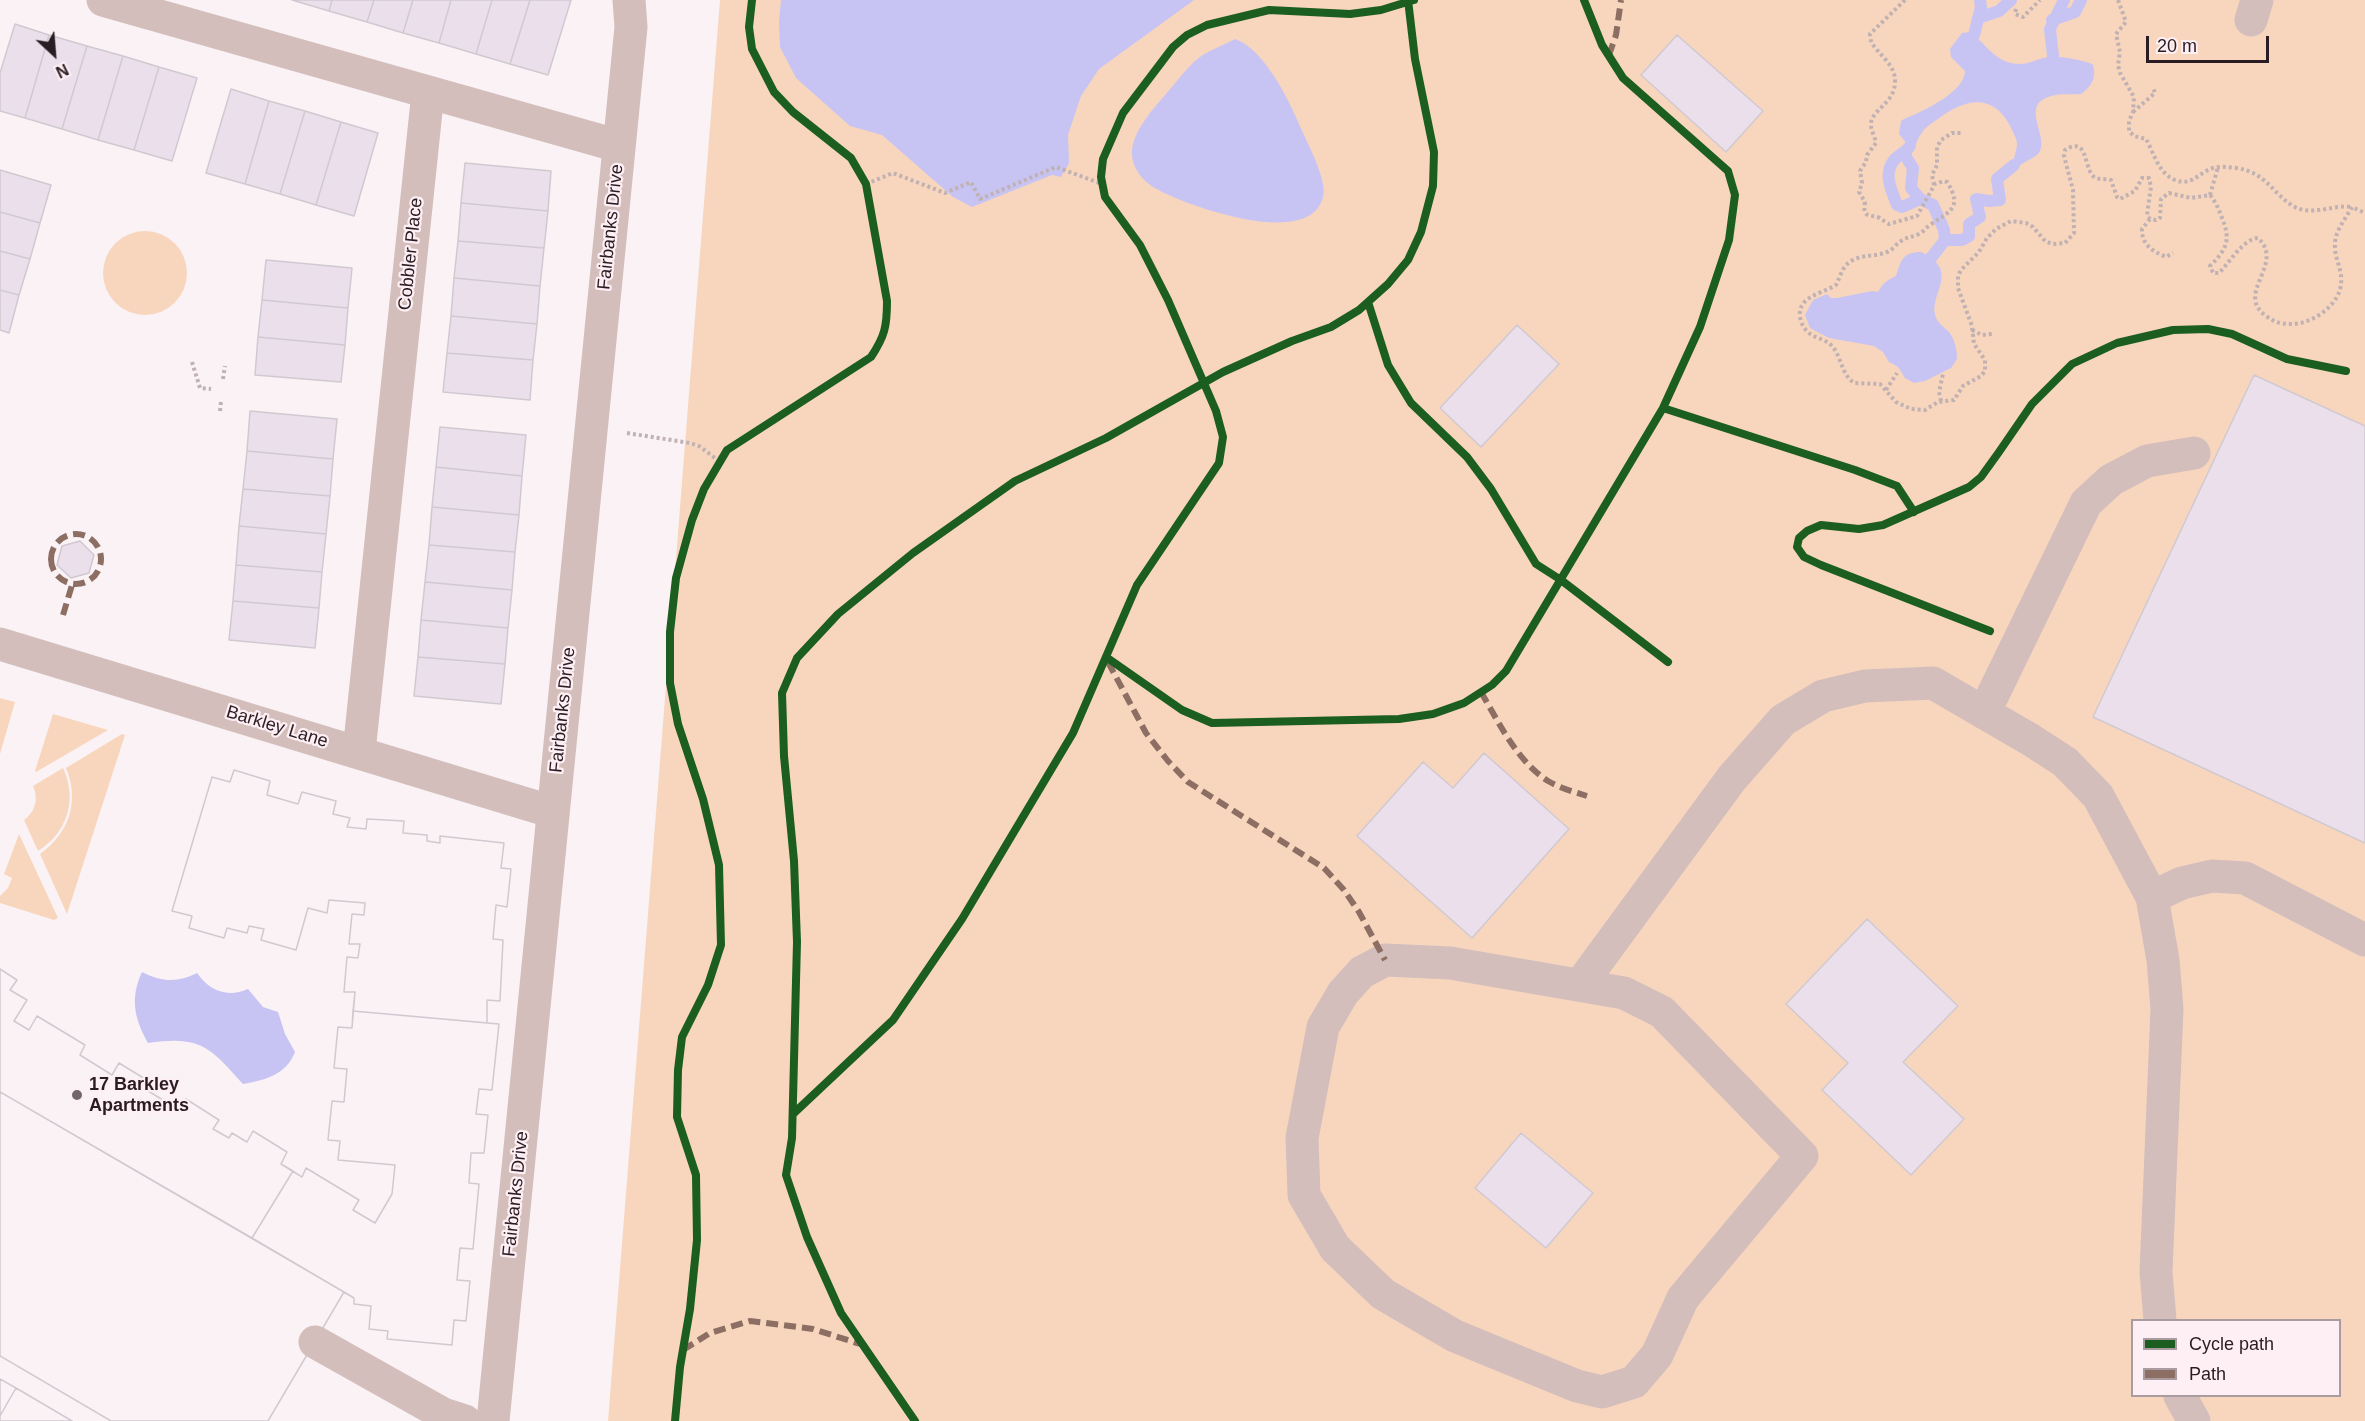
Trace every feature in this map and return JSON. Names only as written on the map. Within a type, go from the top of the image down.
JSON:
[{"type":"street","points":[[103,0],[619,146]]},
{"type":"street","name":"Fairbanks Drive","points":[[493,1421],[631,27],[629,0]]},
{"type":"street","name":"Cobbler Place","points":[[358,752],[428,93]]},
{"type":"street","points":[[1984,714],[2086,503],[2111,480],[2147,461],[2194,453]]},
{"type":"street","name":"Barkley Lane","points":[[0,644],[553,812]]},
{"type":"street","points":[[1580,985],[1732,778],[1783,720],[1823,696],[1865,687],[1933,683],[2065,762],[2098,796],[2152,897],[2163,960],[2167,1009],[2156,1272],[2160,1319]]},
{"type":"street","points":[[2152,897],[2182,883],[2212,876],[2245,878],[2365,940]]},
{"type":"street","points":[[1385,960],[1450,963],[1580,985],[1624,993],[1662,1012],[1802,1156],[1683,1298],[1657,1355],[1634,1382],[1602,1392],[1577,1386],[1455,1336],[1383,1294],[1335,1248],[1304,1195],[1302,1138],[1323,1028],[1343,993],[1362,972],[1385,960]]},
{"type":"street","points":[[315,1342],[443,1414],[465,1421]]},
{"type":"street","points":[[2181,1397],[2194,1421]]},
{"type":"path","points":[[1905,0],[1870,34],[1870,41],[1893,68],[1895,85],[1888,103],[1873,115],[1871,120],[1871,129],[1876,143],[1867,155],[1860,171],[1862,183],[1859,192],[1865,202],[1866,214],[1872,218],[1879,217],[1889,224],[1913,218],[1921,212],[1934,185],[1932,175],[1937,161],[1937,147],[1947,135],[1961,133]]},
{"type":"path","points":[[2016,9],[2015,14],[2022,17],[2040,0]]},
{"type":"path","points":[[2118,0],[2126,22],[2116,34],[2120,52],[2118,65],[2123,81],[2134,97],[2133,112]]},
{"type":"path","points":[[2152,87],[2155,93],[2133,112],[2128,121],[2129,131],[2134,136],[2145,139],[2158,163],[2168,175],[2181,181],[2189,181],[2201,176],[2209,169],[2218,167],[2241,169],[2266,180],[2294,206],[2301,209],[2327,210],[2344,206],[2365,213]]},
{"type":"path","points":[[1934,185],[1944,181],[1950,186],[1953,208],[1948,215],[1921,233],[1899,242],[1886,252],[1867,254],[1851,261],[1841,271],[1836,285],[1809,298],[1800,311],[1804,327],[1811,334],[1828,342],[1836,353],[1844,373],[1851,381],[1860,385],[1880,384],[1896,402],[1911,409],[1925,410],[1941,401],[1954,400],[1963,386],[1981,376],[1985,371],[1985,360],[1972,340],[1972,330],[1958,288],[1958,276],[1995,229],[2011,221],[2026,223],[2052,244],[2065,243],[2074,233],[2073,190],[2064,156],[2065,150],[2078,147],[2082,150],[2092,175],[2098,179],[2111,180],[2117,197],[2120,199],[2135,191],[2142,178],[2150,178],[2147,215],[2150,219]]},
{"type":"path","points":[[868,194],[864,180],[876,179],[893,173],[945,193],[971,182],[980,199],[1056,167],[1102,184]]},
{"type":"path","points":[[2218,167],[2210,195],[2218,208],[2228,237],[2223,250],[2210,269],[2212,273],[2219,273],[2247,242],[2258,238],[2264,245],[2266,265],[2254,297],[2255,304],[2264,315],[2281,324],[2299,324],[2316,317],[2338,295],[2341,276],[2335,244],[2336,236],[2352,207]]},
{"type":"path","points":[[2173,253],[2168,257],[2156,252],[2146,246],[2142,237],[2142,229],[2150,219],[2160,218],[2161,199],[2169,193],[2191,198],[2210,195]]},
{"type":"path","points":[[1972,330],[1982,335],[1992,334]]},
{"type":"path","points":[[192,362],[200,388],[211,389]]},
{"type":"path","points":[[223,379],[225,366]]},
{"type":"path","points":[[1886,390],[1898,373]]},
{"type":"path","points":[[1941,401],[1939,392],[1942,374]]},
{"type":"path","points":[[220,411],[221,401]]},
{"type":"path","points":[[646,436],[690,443],[704,449],[721,458],[714,470]]},
{"type":"shaded area","points":[[720,0],[2365,0],[2365,1421],[608,1421]]},
{"type":"shaded area","points":[[145,231],[161,234],[175,243],[184,257],[187,273],[184,289],[175,303],[161,312],[145,315],[129,312],[115,303],[106,289],[103,273],[106,257],[115,243],[129,234]]},
{"type":"shaded area","points":[[0,698],[15,702],[0,754]]},
{"type":"shaded area","points":[[53,714],[108,730],[36,772],[35,771]]},
{"type":"shaded area","points":[[122,734],[125,735],[67,914],[40,854],[50,846],[65,827],[69,816],[72,793],[66,768]]},
{"type":"shaded area","points":[[63,768],[70,792],[67,815],[56,835],[38,851],[24,820],[35,805],[36,796],[33,786]]},
{"type":"shaded area","points":[[19,834],[58,918],[54,920],[0,903],[0,896],[8,888],[12,878],[4,874]]},
{"type":"water","points":[[781,0],[1194,0],[1099,69],[1081,96],[1068,135],[1069,163],[1061,177],[1052,175],[972,207],[953,197],[882,135],[850,126],[796,78],[780,47]]},
{"type":"water","points":[[1970,32],[1994,54],[2011,63],[2026,63],[2051,57],[2079,60],[2093,65],[2092,82],[2081,94],[2052,96],[2040,102],[2036,108],[2036,116],[2041,149],[2037,155],[2017,167],[2013,163],[2017,147],[2016,140],[2009,124],[1994,107],[1985,103],[1967,104],[1947,112],[1924,129],[1915,146],[1907,144],[1899,134],[1901,121],[1950,94],[1963,79],[1965,71],[1951,57],[1950,49],[1962,33]]},
{"type":"water","points":[[1235,39],[1255,52],[1273,75],[1294,113],[1319,171],[1324,190],[1323,197],[1313,213],[1295,221],[1271,222],[1244,219],[1190,204],[1153,187],[1145,181],[1134,164],[1132,147],[1134,140],[1155,107],[1199,57]]},
{"type":"water","points":[[1915,252],[1921,252],[1933,259],[1942,274],[1935,314],[1951,335],[1955,345],[1957,359],[1951,368],[1925,381],[1914,383],[1905,378],[1898,367],[1889,362],[1883,352],[1874,346],[1829,338],[1810,328],[1805,315],[1813,300],[1827,294],[1831,298],[1837,298],[1872,291],[1878,292],[1886,282],[1896,276],[1903,258]]},
{"type":"water","points":[[142,972],[156,978],[170,980],[197,973],[213,988],[226,993],[248,989],[263,1007],[278,1012],[285,1034],[295,1052],[291,1060],[274,1075],[243,1084],[222,1061],[203,1047],[180,1041],[148,1043],[139,1025],[135,1008],[136,991]]},
{"type":"building","points":[[292,0],[332,0],[329,11]]},
{"type":"building","points":[[332,0],[374,0],[367,22],[329,11]]},
{"type":"building","points":[[374,0],[413,0],[403,33],[367,22]]},
{"type":"building","points":[[413,0],[451,0],[439,43],[403,33]]},
{"type":"building","points":[[451,0],[492,0],[476,54],[439,43]]},
{"type":"building","points":[[492,0],[530,0],[510,64],[476,54]]},
{"type":"building","points":[[530,0],[571,0],[548,75],[510,64]]},
{"type":"building","points":[[15,24],[49,35],[25,118],[0,111],[0,73]]},
{"type":"building","points":[[49,35],[87,46],[62,129],[25,118]]},
{"type":"building","points":[[1677,35],[1763,111],[1726,152],[1641,75]]},
{"type":"building","points":[[87,46],[123,56],[98,140],[62,129]]},
{"type":"building","points":[[123,56],[159,67],[134,150],[98,140]]},
{"type":"building","points":[[159,67],[197,78],[172,161],[134,150]]},
{"type":"building","points":[[231,89],[269,101],[245,184],[206,173]]},
{"type":"building","points":[[269,101],[305,111],[280,194],[245,184]]},
{"type":"building","points":[[305,111],[341,122],[316,205],[280,194]]},
{"type":"building","points":[[341,122],[378,133],[354,216],[316,205]]},
{"type":"building","points":[[465,163],[551,171],[548,211],[461,203]]},
{"type":"building","points":[[0,170],[51,185],[40,223],[0,212]]},
{"type":"building","points":[[461,203],[548,211],[544,248],[458,241]]},
{"type":"building","points":[[0,212],[40,223],[30,259],[0,251]]},
{"type":"building","points":[[458,241],[544,248],[540,286],[454,278]]},
{"type":"building","points":[[0,251],[30,259],[19,295],[0,290]]},
{"type":"building","points":[[266,260],[352,268],[348,308],[262,300]]},
{"type":"building","points":[[454,278],[540,286],[537,324],[451,316]]},
{"type":"building","points":[[0,290],[19,295],[9,333],[0,330]]},
{"type":"building","points":[[262,300],[348,308],[345,345],[258,337]]},
{"type":"building","points":[[451,316],[537,324],[533,360],[447,353]]},
{"type":"building","points":[[1517,325],[1559,364],[1481,447],[1440,408]]},
{"type":"building","points":[[258,337],[345,345],[341,382],[255,375]]},
{"type":"building","points":[[447,353],[533,360],[530,400],[443,392]]},
{"type":"building","points":[[2254,375],[2365,426],[2365,843],[2093,717]]},
{"type":"building","points":[[250,411],[337,419],[333,459],[247,451]]},
{"type":"building","points":[[440,427],[526,435],[522,476],[436,467]]},
{"type":"building","points":[[247,451],[333,459],[330,496],[243,489]]},
{"type":"building","points":[[436,467],[522,476],[519,515],[432,507]]},
{"type":"building","points":[[243,489],[330,496],[326,534],[239,526]]},
{"type":"building","points":[[432,507],[519,515],[515,552],[429,545]]},
{"type":"building","points":[[239,526],[326,534],[322,572],[236,565]]},
{"type":"building","points":[[80,541],[94,555],[89,573],[71,578],[57,565],[62,546]]},
{"type":"building","points":[[429,545],[515,552],[512,590],[425,582]]},
{"type":"building","points":[[236,565],[322,572],[319,608],[233,601]]},
{"type":"building","points":[[425,582],[512,590],[508,628],[421,620]]},
{"type":"building","points":[[233,601],[319,608],[315,648],[229,640]]},
{"type":"building","points":[[421,620],[508,628],[505,664],[418,657]]},
{"type":"building","points":[[418,657],[505,664],[501,704],[414,696]]},
{"type":"building","points":[[1484,753],[1569,829],[1472,938],[1357,836],[1423,762],[1453,788]]},
{"type":"building","name":"17 Barkley Apartments","points":[[234,770],[270,781],[267,795],[298,804],[302,792],[336,801],[333,814],[350,818],[347,827],[366,829],[367,819],[404,821],[403,833],[427,835],[427,841],[440,843],[440,836],[504,843],[501,868],[511,869],[507,907],[496,905],[493,939],[503,940],[500,1001],[487,1000],[487,1023],[499,1024],[492,1090],[479,1089],[476,1114],[488,1115],[484,1153],[471,1153],[469,1183],[479,1184],[473,1249],[460,1248],[457,1280],[470,1281],[466,1321],[454,1320],[452,1345],[387,1339],[388,1331],[369,1329],[371,1306],[354,1304],[354,1298],[344,1292],[268,1421],[111,1421],[0,1356],[0,969],[17,980],[10,990],[27,1000],[14,1021],[29,1030],[37,1016],[85,1045],[80,1055],[112,1075],[119,1063],[150,1082],[145,1089],[179,1110],[186,1099],[219,1120],[213,1129],[229,1138],[232,1133],[247,1142],[253,1131],[287,1152],[281,1164],[302,1177],[306,1168],[359,1200],[353,1210],[375,1223],[392,1194],[395,1165],[338,1160],[340,1141],[328,1140],[332,1101],[344,1102],[347,1069],[334,1068],[338,1027],[352,1028],[355,992],[344,992],[347,957],[358,958],[360,944],[349,944],[352,914],[364,915],[365,903],[329,900],[327,913],[308,908],[296,950],[261,940],[264,929],[249,926],[247,933],[227,928],[224,938],[189,928],[192,916],[172,911],[212,777],[230,782]]},
{"type":"building","points":[[234,770],[270,781],[267,795],[298,804],[302,792],[336,801],[333,814],[350,818],[347,827],[366,829],[367,819],[404,821],[403,833],[427,835],[427,841],[440,843],[440,836],[504,843],[501,868],[511,869],[507,907],[496,905],[493,939],[503,940],[500,1001],[487,1000],[487,1023],[353,1011],[355,992],[344,992],[347,957],[358,958],[360,944],[349,944],[352,914],[364,915],[365,903],[329,900],[327,913],[308,908],[296,950],[261,940],[264,929],[249,926],[247,933],[227,928],[224,938],[189,928],[192,916],[172,911],[212,777],[230,782]]},
{"type":"building","points":[[1867,919],[1958,1006],[1903,1062],[1964,1119],[1911,1175],[1822,1090],[1848,1063],[1786,1004]]},
{"type":"building","points":[[0,969],[17,980],[10,990],[27,1000],[14,1021],[29,1030],[37,1016],[85,1045],[80,1055],[112,1075],[119,1063],[150,1082],[145,1089],[179,1110],[186,1099],[219,1120],[213,1129],[229,1138],[232,1133],[247,1142],[253,1131],[287,1152],[281,1164],[293,1171],[252,1238],[0,1092]]},
{"type":"building","points":[[353,1011],[499,1024],[492,1090],[479,1089],[476,1114],[488,1115],[484,1153],[471,1153],[469,1183],[479,1184],[473,1249],[460,1248],[457,1280],[470,1281],[466,1321],[454,1320],[452,1345],[387,1339],[388,1331],[369,1329],[371,1306],[354,1304],[354,1298],[252,1238],[293,1171],[302,1177],[306,1168],[359,1200],[353,1210],[375,1223],[392,1194],[395,1165],[338,1160],[340,1141],[328,1140],[332,1101],[344,1102],[347,1069],[334,1068],[338,1027],[352,1028]]},
{"type":"building","points":[[0,1092],[344,1292],[268,1421],[111,1421],[0,1356]]},
{"type":"building","points":[[1521,1133],[1593,1193],[1546,1248],[1475,1188]]},
{"type":"building","points":[[0,1379],[16,1388],[72,1421],[0,1421]]},
{"type":"building","points":[[0,1379],[16,1388],[0,1416]]},
{"type":"building","points":[[16,1388],[72,1421],[0,1421],[0,1416]]},
{"type":"waterway","points":[[1974,35],[1981,7],[1980,0]]},
{"type":"waterway","points":[[1978,18],[1999,11],[2011,0]]},
{"type":"waterway","points":[[2053,56],[2050,29],[2064,0]]},
{"type":"waterway","points":[[2052,20],[2075,12],[2081,0]]},
{"type":"waterway","points":[[1910,146],[1895,159],[1889,171],[1889,182],[1897,205],[1902,207],[1920,199],[1933,205],[1944,230],[1945,240]]},
{"type":"waterway","points":[[1906,152],[1906,157],[1913,168],[1911,188],[1920,199]]},
{"type":"waterway","points":[[1931,258],[1945,240],[1962,240],[1969,236],[1969,224],[1980,217],[1976,199],[2000,200],[1997,179],[2014,165]]},
{"type":"marked path","points":[[1609,55],[1616,35],[1621,0]]},
{"type":"marked path","points":[[71,534],[81,534],[94,541],[101,554],[101,559],[101,564],[94,577],[81,584],[71,584],[62,580],[55,573],[51,564],[51,554],[55,545],[62,538],[71,534]]},
{"type":"marked path","points":[[63,615],[72,585]]},
{"type":"marked path","points":[[1108,662],[1146,733],[1168,761],[1188,782],[1324,868],[1344,890],[1359,912],[1385,960]]},
{"type":"marked path","points":[[1481,692],[1510,741],[1537,773],[1562,788],[1587,796]]},
{"type":"marked path","points":[[683,1350],[710,1333],[750,1321],[813,1329],[860,1344]]},
{"type":"cycle path","points":[[675,1421],[697,1240],[696,1175],[677,1117],[678,1070],[682,1037],[708,985],[721,945],[719,865],[703,799],[678,724],[670,683],[670,632],[676,578],[692,520],[704,489],[727,450],[871,357],[882,337],[887,310],[866,184],[851,158],[793,112],[774,92],[752,49],[749,27],[752,0]]},
{"type":"cycle path","points":[[915,1421],[841,1313],[807,1237],[786,1175],[792,1138],[797,942],[794,861],[784,756],[782,693],[797,658],[838,614],[913,553],[1015,481],[1106,438],[1223,372],[1292,341],[1331,327],[1359,310],[1388,284],[1408,260],[1421,232],[1433,186],[1434,152],[1415,59],[1408,0]]},
{"type":"cycle path","points":[[793,1114],[893,1020],[962,919],[1073,733],[1137,585],[1219,463],[1223,437],[1216,411],[1168,300],[1140,245],[1105,197],[1101,177],[1103,159],[1123,113],[1173,47],[1187,35],[1207,25],[1269,10],[1350,14],[1381,10],[1414,0]]},
{"type":"cycle path","points":[[1106,657],[1182,710],[1212,723],[1399,719],[1433,714],[1464,703],[1492,685],[1506,671],[1663,408],[1700,327],[1729,240],[1735,195],[1728,171],[1623,78],[1602,45],[1584,0]]},
{"type":"cycle path","points":[[1368,302],[1388,365],[1411,403],[1467,457],[1491,489],[1536,564],[1561,580],[1668,662]]},
{"type":"cycle path","points":[[1990,631],[1804,557],[1797,547],[1799,538],[1807,531],[1821,525],[1859,529],[1883,525],[1969,487],[1981,477],[2032,404],[2072,364],[2117,343],[2173,330],[2208,329],[2232,334],[2287,359],[2346,371]]},
{"type":"cycle path","points":[[1663,408],[1855,470],[1897,486],[1914,512]]},
{"type":"place","name":"17 Barkley Apartments","points":[[77,1095]]}]
